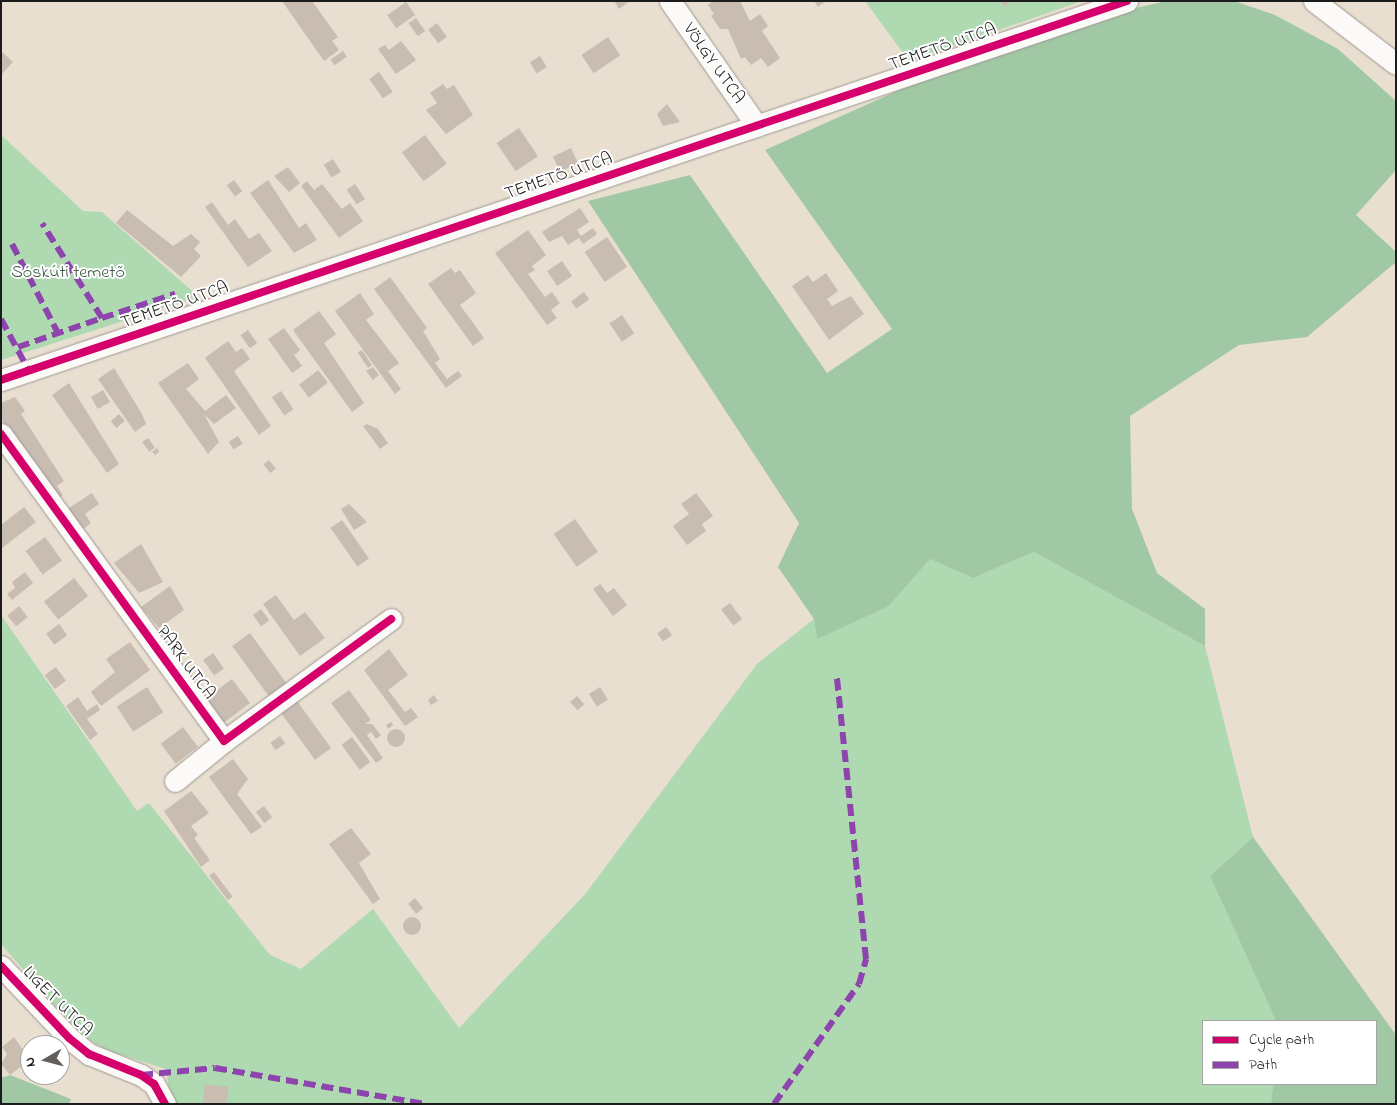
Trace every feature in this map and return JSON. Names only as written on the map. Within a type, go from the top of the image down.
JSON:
[{"type":"street","name":"VÖLGY UTCA","points":[[670,1],[757,126]]},
{"type":"street","name":"TEMETŐ UTCA","points":[[1,380],[1126,1]]},
{"type":"street","points":[[1314,1],[1396,64]]},
{"type":"street","name":"PARK UTCA","points":[[1,434],[224,741]]},
{"type":"street","points":[[175,781],[224,741],[391,619]]},
{"type":"street","name":"LIGET UTCA","points":[[1,966],[69,1038],[89,1054],[141,1075],[154,1084],[165,1104]]},
{"type":"green space","points":[[865,1],[1082,1],[909,61]]},
{"type":"green space","points":[[1167,1],[1234,1],[1275,15],[1338,49],[1396,101],[1396,170],[1356,215],[1396,252],[1396,262],[1307,337],[1239,345],[1130,416],[1132,509],[1157,573],[1205,609],[1205,646],[1034,552],[973,578],[930,559],[889,606],[817,639],[814,619],[778,567],[799,523],[588,201],[690,175],[827,373],[892,329],[765,150],[922,80],[1113,13]]},
{"type":"green space","name":"Sóskúti temető","points":[[1,135],[83,211],[102,212],[199,297],[1,360]]},
{"type":"green space","points":[[1034,552],[1205,646],[1253,837],[1210,876],[1276,1020],[1202,1020],[1202,1085],[1273,1085],[1271,1104],[171,1104],[166,1069],[106,1050],[80,1034],[1,944],[1,615],[137,811],[149,803],[270,955],[301,969],[373,909],[459,1028],[586,893],[757,664],[814,619],[817,638],[889,606],[930,559],[973,578]]},
{"type":"green space","points":[[1253,837],[1396,1035],[1396,1104],[1271,1104],[1273,1085],[1377,1085],[1377,1020],[1276,1020],[1210,876]]},
{"type":"green space","points":[[10,1075],[20,1079],[20,1085],[35,1085],[71,1099],[69,1104],[1,1104],[1,1078]]},
{"type":"building","points":[[282,1],[312,1],[338,37],[332,41],[339,50],[324,61]]},
{"type":"building","points":[[614,1],[630,1],[619,9]]},
{"type":"building","points":[[713,1],[740,1],[750,21],[760,14],[768,26],[762,31],[780,58],[768,67],[761,58],[751,65],[745,57],[741,59],[728,29],[720,29],[711,16],[714,14],[708,5]]},
{"type":"building","points":[[814,1],[826,1],[818,7]]},
{"type":"building","points":[[1000,1],[1012,1],[1004,7]]},
{"type":"building","points":[[406,2],[415,15],[396,28],[387,15]]},
{"type":"building","points":[[416,18],[425,31],[418,36],[409,23]]},
{"type":"building","points":[[437,23],[447,37],[438,43],[428,29]]},
{"type":"building","points":[[608,37],[620,55],[594,73],[581,55]]},
{"type":"building","points":[[401,41],[416,60],[396,74],[378,49],[385,45],[389,50]]},
{"type":"building","points":[[1,51],[13,62],[1,75]]},
{"type":"building","points":[[343,51],[347,57],[334,65],[331,59]]},
{"type":"building","points":[[540,56],[547,67],[537,73],[530,62]]},
{"type":"building","points":[[379,72],[393,92],[383,99],[369,79]]},
{"type":"building","points":[[443,84],[447,89],[454,85],[473,115],[446,134],[426,110],[437,103],[430,93]]},
{"type":"building","points":[[667,104],[680,122],[663,126],[657,114]]},
{"type":"building","points":[[519,128],[538,156],[516,171],[497,143]]},
{"type":"building","points":[[425,135],[447,164],[424,181],[402,152]]},
{"type":"building","points":[[571,148],[578,163],[560,172],[553,156]]},
{"type":"building","points":[[333,159],[341,172],[332,178],[324,165]]},
{"type":"building","points":[[288,167],[300,183],[289,192],[274,176]]},
{"type":"building","points":[[234,180],[242,191],[235,197],[227,185]]},
{"type":"building","points":[[268,180],[299,228],[306,223],[317,240],[294,253],[250,193]]},
{"type":"building","points":[[307,181],[314,190],[322,184],[342,209],[350,203],[363,221],[339,238],[301,186]]},
{"type":"building","points":[[355,184],[365,199],[357,205],[347,190]]},
{"type":"building","points":[[212,202],[228,225],[235,219],[249,239],[259,233],[272,251],[248,267],[205,207]]},
{"type":"building","points":[[580,208],[589,222],[577,230],[581,236],[593,228],[597,234],[583,244],[579,238],[568,245],[562,236],[549,242],[542,232]]},
{"type":"building","points":[[127,210],[173,246],[191,234],[200,242],[194,249],[201,256],[181,277],[116,223]]},
{"type":"building","points":[[528,230],[546,255],[532,266],[535,270],[528,274],[545,297],[552,292],[560,303],[551,310],[557,318],[547,325],[495,253]]},
{"type":"building","points":[[607,237],[627,267],[605,282],[585,252]]},
{"type":"building","points":[[562,261],[572,276],[557,286],[547,271]]},
{"type":"building","points":[[451,268],[455,273],[460,270],[476,293],[460,305],[484,338],[473,346],[428,284]]},
{"type":"building","points":[[826,273],[838,291],[827,299],[832,306],[851,296],[864,314],[829,340],[792,286],[808,275],[813,282]]},
{"type":"building","points":[[390,277],[427,328],[423,331],[440,359],[435,363],[447,379],[458,371],[462,376],[446,388],[374,289]]},
{"type":"building","points":[[584,292],[589,299],[576,309],[571,301]]},
{"type":"building","points":[[360,293],[374,314],[366,320],[399,363],[388,371],[401,389],[395,394],[335,311]]},
{"type":"building","points":[[319,311],[336,334],[324,343],[364,403],[352,412],[293,330]]},
{"type":"building","points":[[622,315],[634,333],[622,342],[610,323]]},
{"type":"building","points":[[284,328],[300,350],[294,355],[302,366],[292,373],[268,339]]},
{"type":"building","points":[[248,330],[257,343],[250,348],[241,335]]},
{"type":"building","points":[[228,341],[236,352],[242,348],[250,359],[234,371],[271,426],[259,435],[205,358]]},
{"type":"building","points":[[362,350],[372,365],[368,368],[358,353]]},
{"type":"building","points":[[188,363],[199,379],[186,389],[205,411],[226,395],[236,408],[214,424],[204,414],[219,442],[208,454],[158,383]]},
{"type":"building","points":[[373,367],[379,375],[373,380],[366,371]]},
{"type":"building","points":[[114,368],[146,424],[135,432],[98,379]]},
{"type":"building","points":[[318,370],[328,383],[309,397],[299,385]]},
{"type":"building","points":[[69,383],[119,464],[107,473],[52,395]]},
{"type":"building","points":[[103,390],[110,402],[98,409],[91,397]]},
{"type":"building","points":[[281,391],[293,409],[284,415],[272,397]]},
{"type":"building","points":[[15,397],[25,411],[21,414],[64,481],[57,486],[63,495],[57,499],[1,419],[1,403]]},
{"type":"building","points":[[119,414],[125,421],[117,428],[111,421]]},
{"type":"building","points":[[367,424],[378,429],[388,443],[380,449],[363,426]]},
{"type":"building","points":[[238,436],[243,444],[233,449],[229,442]]},
{"type":"building","points":[[148,438],[155,448],[149,452],[142,442]]},
{"type":"building","points":[[157,448],[159,452],[155,455],[152,452]]},
{"type":"building","points":[[269,460],[276,469],[270,473],[263,464]]},
{"type":"building","points":[[92,493],[99,504],[85,514],[91,523],[81,531],[66,510]]},
{"type":"building","points":[[696,493],[713,516],[702,524],[706,531],[687,545],[673,526],[689,514],[681,504]]},
{"type":"building","points":[[349,504],[367,522],[354,530],[341,509]]},
{"type":"building","points":[[24,507],[36,522],[2,548],[1,525]]},
{"type":"building","points":[[575,519],[598,552],[577,567],[554,534]]},
{"type":"building","points":[[342,520],[369,559],[357,567],[331,528]]},
{"type":"building","points":[[45,537],[62,560],[43,575],[26,551]]},
{"type":"building","points":[[141,544],[163,582],[139,593],[114,563]]},
{"type":"building","points":[[25,572],[33,583],[12,600],[7,594],[15,588],[12,582]]},
{"type":"building","points":[[74,578],[88,596],[58,620],[44,601]]},
{"type":"building","points":[[600,584],[607,593],[614,588],[627,605],[613,616],[593,589]]},
{"type":"building","points":[[170,586],[184,610],[159,628],[141,607]]},
{"type":"building","points":[[276,595],[294,620],[305,612],[325,638],[300,656],[263,604]]},
{"type":"building","points":[[730,603],[742,619],[733,626],[721,610]]},
{"type":"building","points":[[19,606],[28,617],[16,626],[7,615]]},
{"type":"building","points":[[261,609],[269,620],[261,626],[253,615]]},
{"type":"building","points":[[59,624],[67,635],[54,645],[46,633]]},
{"type":"building","points":[[666,627],[672,635],[663,642],[657,634]]},
{"type":"building","points":[[250,633],[286,683],[269,696],[232,646]]},
{"type":"building","points":[[130,642],[150,670],[101,706],[91,692],[115,672],[106,659]]},
{"type":"building","points":[[389,649],[408,675],[388,690],[405,712],[411,708],[418,717],[405,726],[364,670]]},
{"type":"building","points":[[213,653],[224,669],[214,675],[203,660]]},
{"type":"building","points":[[56,667],[66,681],[55,689],[45,675]]},
{"type":"building","points":[[232,679],[250,703],[222,724],[204,700]]},
{"type":"building","points":[[147,687],[163,712],[133,732],[117,707]]},
{"type":"building","points":[[600,687],[608,700],[597,707],[589,694]]},
{"type":"building","points":[[349,690],[371,720],[365,724],[372,724],[381,735],[376,739],[371,732],[367,735],[383,758],[376,763],[331,703]]},
{"type":"building","points":[[434,695],[438,701],[431,705],[428,700]]},
{"type":"building","points":[[577,696],[584,704],[577,710],[570,702]]},
{"type":"building","points":[[78,697],[87,711],[97,704],[100,710],[87,719],[98,734],[90,740],[66,706]]},
{"type":"building","points":[[297,701],[331,748],[315,760],[281,713]]},
{"type":"building","points":[[391,722],[393,725],[388,729],[386,725]]},
{"type":"building","points":[[183,727],[198,747],[176,764],[161,744]]},
{"type":"building","points":[[396,729],[402,732],[405,738],[402,744],[396,747],[390,744],[387,738],[390,732]]},
{"type":"building","points":[[280,736],[285,743],[276,750],[270,743]]},
{"type":"building","points":[[352,737],[370,762],[360,770],[341,745]]},
{"type":"building","points":[[233,759],[248,779],[237,794],[262,827],[251,834],[209,777]]},
{"type":"building","points":[[191,791],[209,813],[191,826],[198,835],[194,838],[210,860],[201,867],[164,811]]},
{"type":"building","points":[[264,806],[272,817],[264,823],[256,812]]},
{"type":"building","points":[[351,828],[371,854],[359,863],[380,899],[373,904],[329,844]]},
{"type":"building","points":[[214,872],[233,897],[228,900],[209,876]]},
{"type":"building","points":[[415,898],[423,908],[416,914],[408,904]]},
{"type":"building","points":[[408,917],[416,917],[421,922],[419,933],[408,935],[403,930],[403,922]]},
{"type":"building","points":[[14,1037],[20,1046],[20,1068],[10,1075],[1,1064],[7,1054],[2,1047]]},
{"type":"building","points":[[205,1084],[229,1087],[226,1104],[203,1104]]},
{"type":"marked path","points":[[18,347],[102,318],[42,223]]},
{"type":"marked path","points":[[12,244],[58,333]]},
{"type":"marked path","points":[[102,318],[175,294]]},
{"type":"marked path","points":[[1,319],[29,371]]},
{"type":"marked path","points":[[774,1104],[859,984],[866,959],[837,676]]},
{"type":"marked path","points":[[141,1075],[215,1068],[425,1104]]},
{"type":"cycle path","points":[[1,380],[1127,1]]},
{"type":"cycle path","points":[[1,434],[224,741],[391,619]]},
{"type":"cycle path","points":[[1,966],[69,1038],[89,1054],[141,1075],[154,1084],[165,1104]]}]
